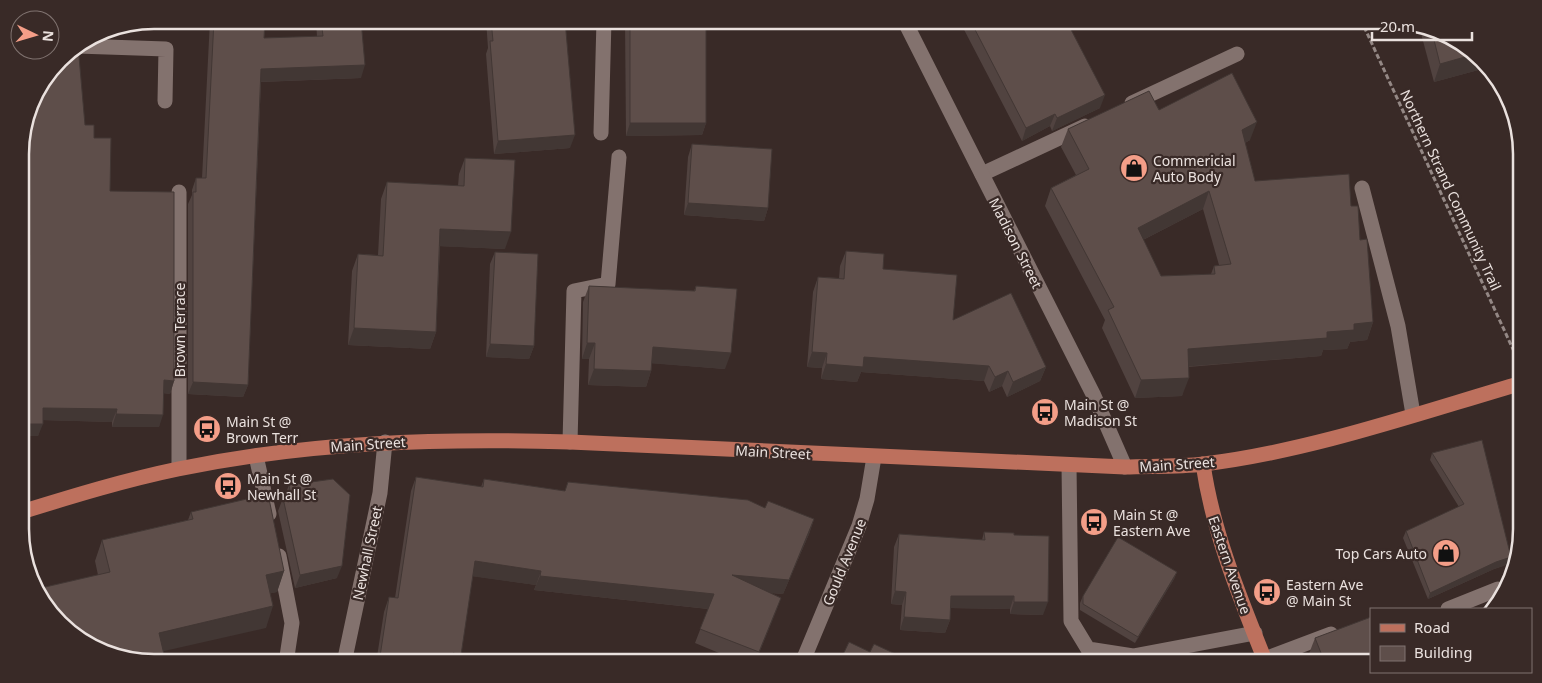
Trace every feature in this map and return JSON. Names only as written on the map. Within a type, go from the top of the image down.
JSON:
[{"type":"main road","name":"Main Street","points":[[29,510],[179,468],[305,448],[385,442],[485,440],[570,442],[1125,468],[1203,464],[1282,450],[1329,439],[1513,386]]},
{"type":"main road","name":"Eastern Avenue","points":[[1203,464],[1215,527],[1263,654]]},
{"type":"street","points":[[601,133],[604,29]]},
{"type":"street","name":"Madison Street","points":[[909,29],[1094,396],[1125,468]]},
{"type":"street","points":[[91,46],[166,49],[165,100]]},
{"type":"street","points":[[1122,108],[1237,54]]},
{"type":"street","points":[[982,174],[1096,120]]},
{"type":"street","points":[[570,442],[574,291],[608,284],[619,157]]},
{"type":"street","points":[[1362,188],[1398,326],[1413,414]]},
{"type":"street","name":"Brown Terrace","points":[[179,192],[179,468]]},
{"type":"street","name":"Newhall Street","points":[[346,654],[380,493],[385,442]]},
{"type":"street","points":[[256,456],[275,537],[292,623],[287,654]]},
{"type":"street","name":"Gould Avenue","points":[[806,654],[862,517],[874,457]]},
{"type":"street","points":[[1069,465],[1071,621],[1088,650],[1118,654]]},
{"type":"street","points":[[1450,608],[1497,589]]},
{"type":"street","points":[[1283,654],[1343,630]]},
{"type":"street","points":[[1144,654],[1255,633]]},
{"type":"path","name":"Northern Strand Community Trail","points":[[1365,29],[1513,351]]},
{"type":"building","points":[[214,29],[264,29],[264,38],[323,36],[322,29],[362,29],[365,65],[261,69],[248,385],[193,382],[193,192],[196,192],[196,178],[206,178]]},
{"type":"building","points":[[492,29],[566,29],[575,135],[498,141],[490,41],[493,41]]},
{"type":"building","points":[[630,29],[706,29],[706,123],[630,123]]},
{"type":"building","points":[[975,29],[1071,29],[1105,95],[1057,118],[1055,114],[1026,128]]},
{"type":"building","points":[[1433,37],[1466,57],[1440,64]]},
{"type":"building","points":[[79,54],[85,125],[94,125],[94,138],[111,138],[110,191],[174,192],[174,381],[164,380],[163,415],[116,414],[117,409],[43,408],[43,424],[29,424],[29,146],[33,121],[46,91],[65,65]]},
{"type":"building","points":[[1232,73],[1257,122],[1242,130],[1255,181],[1349,174],[1351,206],[1358,206],[1360,240],[1367,239],[1373,322],[1354,324],[1354,330],[1327,332],[1327,338],[1188,349],[1189,378],[1141,380],[1108,310],[1114,307],[1051,188],[1089,169],[1068,129],[1149,91],[1159,110]],"holes":[[[1209,191],[1231,264],[1214,266],[1215,274],[1161,276],[1138,228]]]},
{"type":"building","points":[[692,144],[772,149],[768,208],[688,203]]},
{"type":"building","points":[[465,158],[515,160],[511,232],[440,229],[436,332],[354,328],[358,254],[383,256],[387,182],[464,186]]},
{"type":"building","points":[[846,251],[884,254],[883,269],[957,275],[953,320],[1011,293],[1046,367],[1013,382],[1008,371],[995,377],[989,366],[864,357],[863,367],[826,364],[827,353],[812,352],[818,277],[844,279]]},
{"type":"building","points":[[495,252],[538,254],[534,346],[490,344]]},
{"type":"building","points":[[589,286],[695,291],[696,286],[737,289],[731,353],[653,347],[651,371],[594,369],[595,343],[587,343]]},
{"type":"building","points":[[1482,440],[1511,555],[1430,593],[1406,531],[1464,504],[1432,453]]},
{"type":"building","points":[[416,477],[483,487],[484,479],[565,491],[568,482],[748,500],[765,508],[768,501],[814,519],[789,580],[732,575],[781,598],[759,652],[700,629],[714,594],[540,576],[541,571],[475,561],[461,654],[380,654],[389,597],[398,598]]},
{"type":"building","points":[[333,479],[350,495],[342,566],[300,575],[283,498],[291,496],[289,485]]},
{"type":"building","points":[[268,494],[284,571],[266,575],[273,606],[159,633],[164,654],[146,654],[114,648],[91,637],[65,618],[44,587],[110,572],[102,540],[193,519],[191,512]]},
{"type":"building","points":[[984,532],[1049,536],[1048,602],[1014,602],[1014,596],[951,596],[950,620],[904,617],[906,592],[895,591],[899,534],[985,540]]},
{"type":"building","points":[[1118,537],[1177,572],[1138,637],[1083,604],[1083,596]]},
{"type":"building","points":[[1370,617],[1370,654],[1321,654],[1315,638]]},
{"type":"building","points":[[849,642],[870,652],[874,644],[896,654],[843,654]]},
{"type":"place","name":"Commericial Auto Body","points":[[1134,168]]},
{"type":"place","name":"Main St @ Madison St","points":[[1045,412]]},
{"type":"place","name":"Main St @ Brown Terr","points":[[207,429]]},
{"type":"place","name":"Main St @ Newhall St","points":[[228,486]]},
{"type":"place","name":"Main St @ Eastern Ave","points":[[1094,522]]},
{"type":"place","name":"Top Cars Auto","points":[[1446,553]]},
{"type":"place","name":"Eastern Ave @ Main St","points":[[1267,592]]}]
